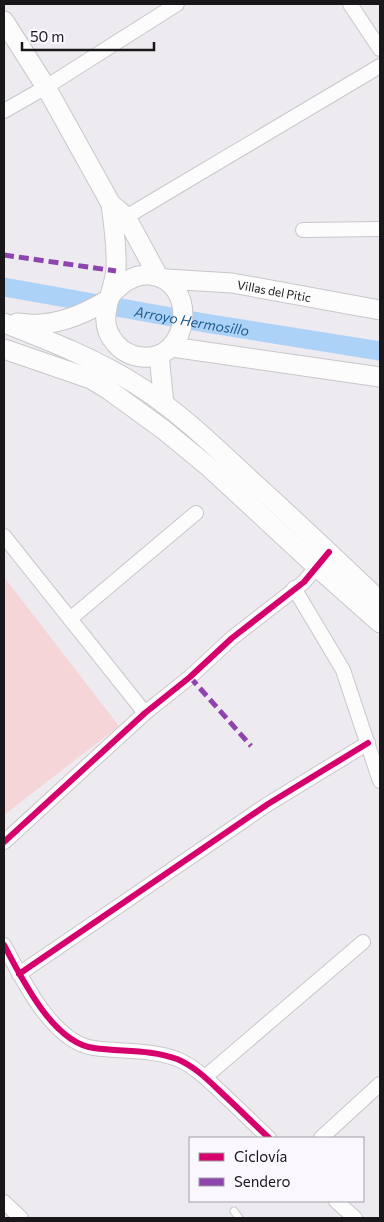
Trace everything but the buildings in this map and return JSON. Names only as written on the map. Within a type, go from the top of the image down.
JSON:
[{"type":"main road","points":[[4,21],[46,86],[111,204],[126,217],[162,278],[178,295],[182,321],[159,353],[124,377],[109,390]]},
{"type":"main road","points":[[93,371],[116,271],[111,204]]},
{"type":"main road","points":[[162,278],[144,275],[131,278],[119,286],[107,306],[109,336],[120,349],[128,354],[159,353],[380,377]]},
{"type":"main road","name":"Villas del Pitic","points":[[162,278],[232,284],[380,310]]},
{"type":"main road","points":[[4,322],[32,325],[65,321],[107,306]]},
{"type":"main road","points":[[4,322],[59,345],[93,371],[109,390],[164,430],[210,468],[380,623]]},
{"type":"main road","points":[[4,349],[124,377],[164,404],[221,452],[380,601]]},
{"type":"main road","points":[[159,353],[164,404]]},
{"type":"street","points":[[4,111],[178,4]]},
{"type":"street","points":[[350,4],[380,49]]},
{"type":"street","points":[[126,217],[380,66]]},
{"type":"street","points":[[303,230],[380,228]]},
{"type":"street","points":[[70,619],[196,513]]},
{"type":"street","points":[[4,536],[145,713]]},
{"type":"street","points":[[4,842],[145,713],[190,677],[232,638],[304,582],[329,552]]},
{"type":"street","points":[[294,588],[343,670],[380,781]]},
{"type":"street","points":[[19,974],[268,804],[368,744]]},
{"type":"street","points":[[205,1077],[363,942]]},
{"type":"street","points":[[4,945],[19,974],[52,1024],[65,1036],[78,1044],[91,1048],[164,1055],[178,1060],[205,1077],[268,1137]]},
{"type":"street","points":[[321,1137],[380,1084]]},
{"type":"street","points":[[4,1202],[21,1218]]},
{"type":"street","points":[[337,1202],[351,1217]]},
{"type":"lane","points":[[234,1211],[239,1218]]},
{"type":"shaded area","points":[[4,577],[119,726],[4,815]]},
{"type":"waterway","name":"Arroyo Hermosillo","points":[[4,287],[205,323],[380,351]]},
{"type":"marked path","points":[[4,255],[116,271]]},
{"type":"marked path","points":[[190,677],[251,746]]},
{"type":"cycle path","points":[[4,842],[145,713],[190,677],[232,638],[304,582],[329,552]]},
{"type":"cycle path","points":[[19,974],[268,804],[368,743]]},
{"type":"cycle path","points":[[4,945],[40,1007],[65,1035],[79,1044],[94,1048],[146,1052],[184,1062],[208,1080],[268,1137]]}]
